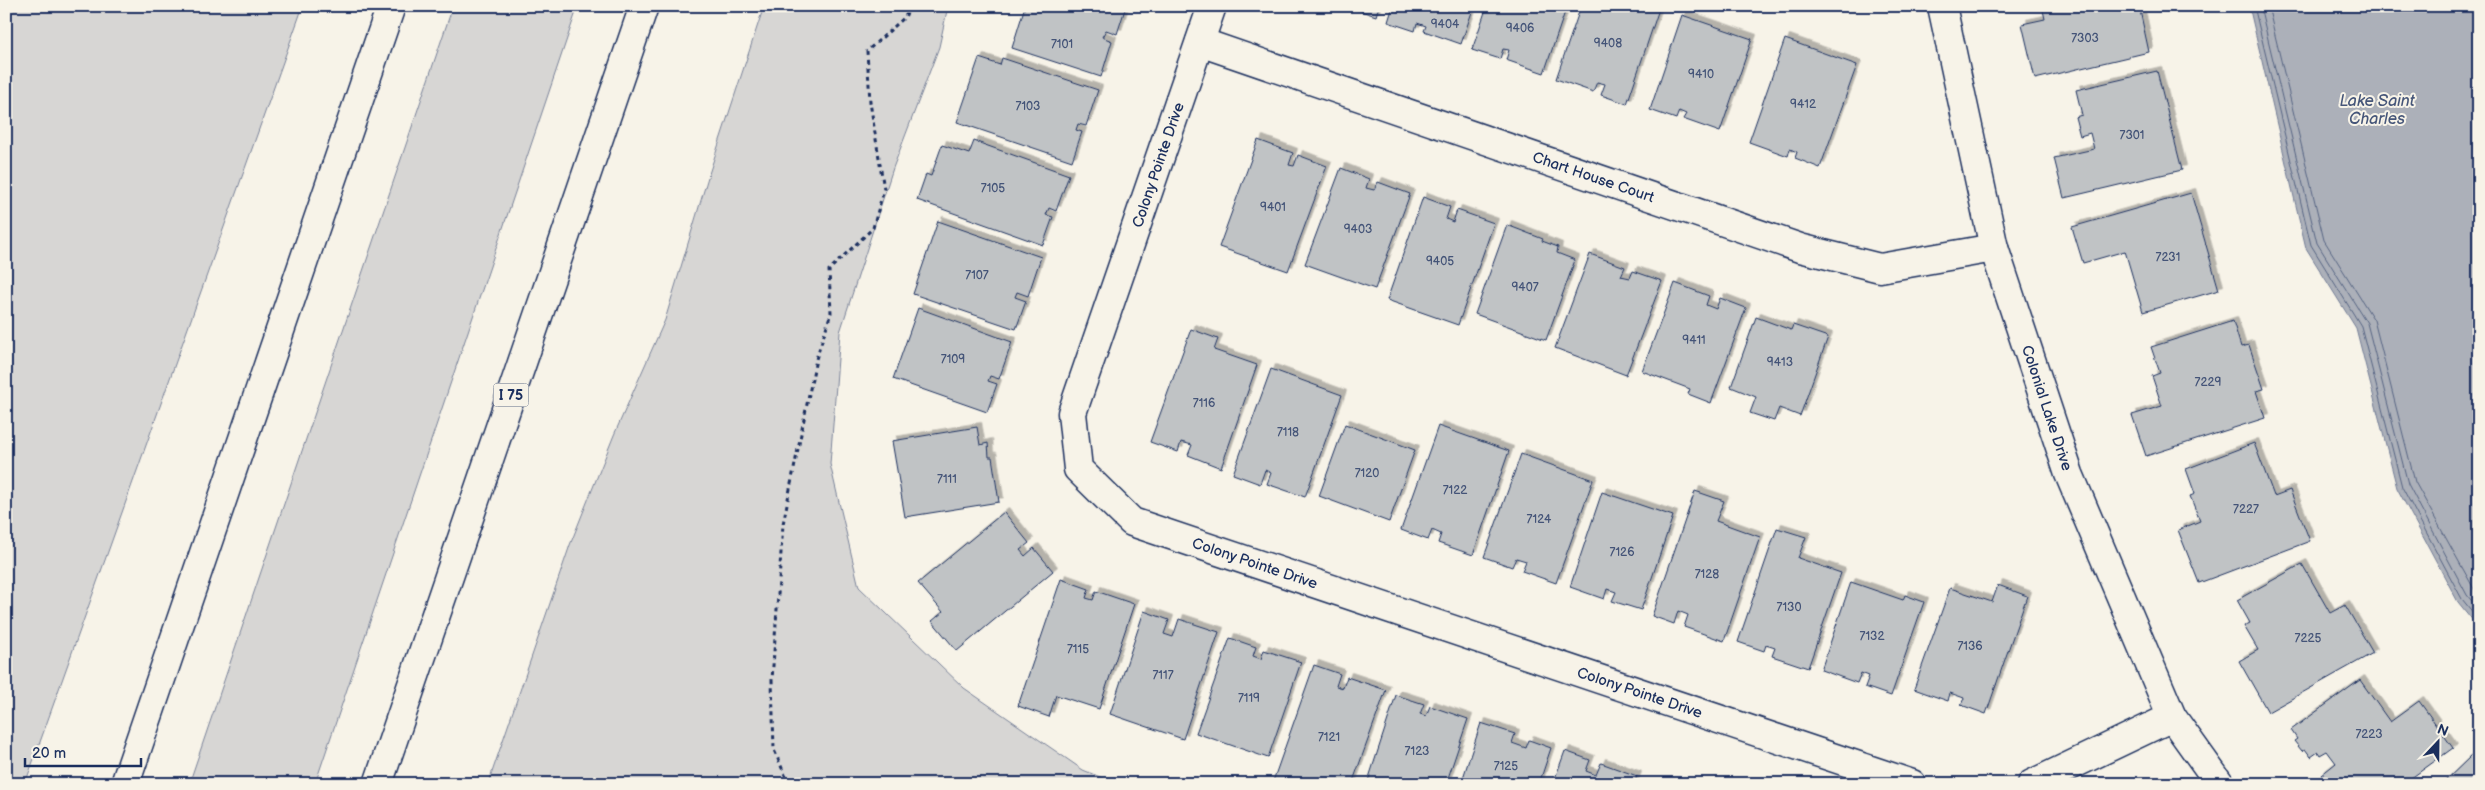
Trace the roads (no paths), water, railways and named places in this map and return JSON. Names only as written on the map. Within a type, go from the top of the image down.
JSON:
[{"type":"main road","points":[[125,784],[391,6]]},
{"type":"main road","name":"I 75","points":[[378,784],[644,6]]},
{"type":"main road","name":"Colony Pointe Drive","points":[[1212,6],[1072,413],[1078,469],[1132,522],[1912,784]]},
{"type":"main road","name":"Colonial Lake Drive","points":[[1942,6],[1994,248],[2069,474],[2172,717],[2220,784]]},
{"type":"main road","name":"Chart House Court","points":[[1200,42],[1800,248],[1880,268],[1994,248]]},
{"type":"main road","points":[[2032,784],[2172,717]]},
{"type":"water","name":"Lake Saint Charles","points":[[2249,6],[2479,6],[2479,628],[2458,602],[2397,488],[2356,328],[2306,248]]}]
